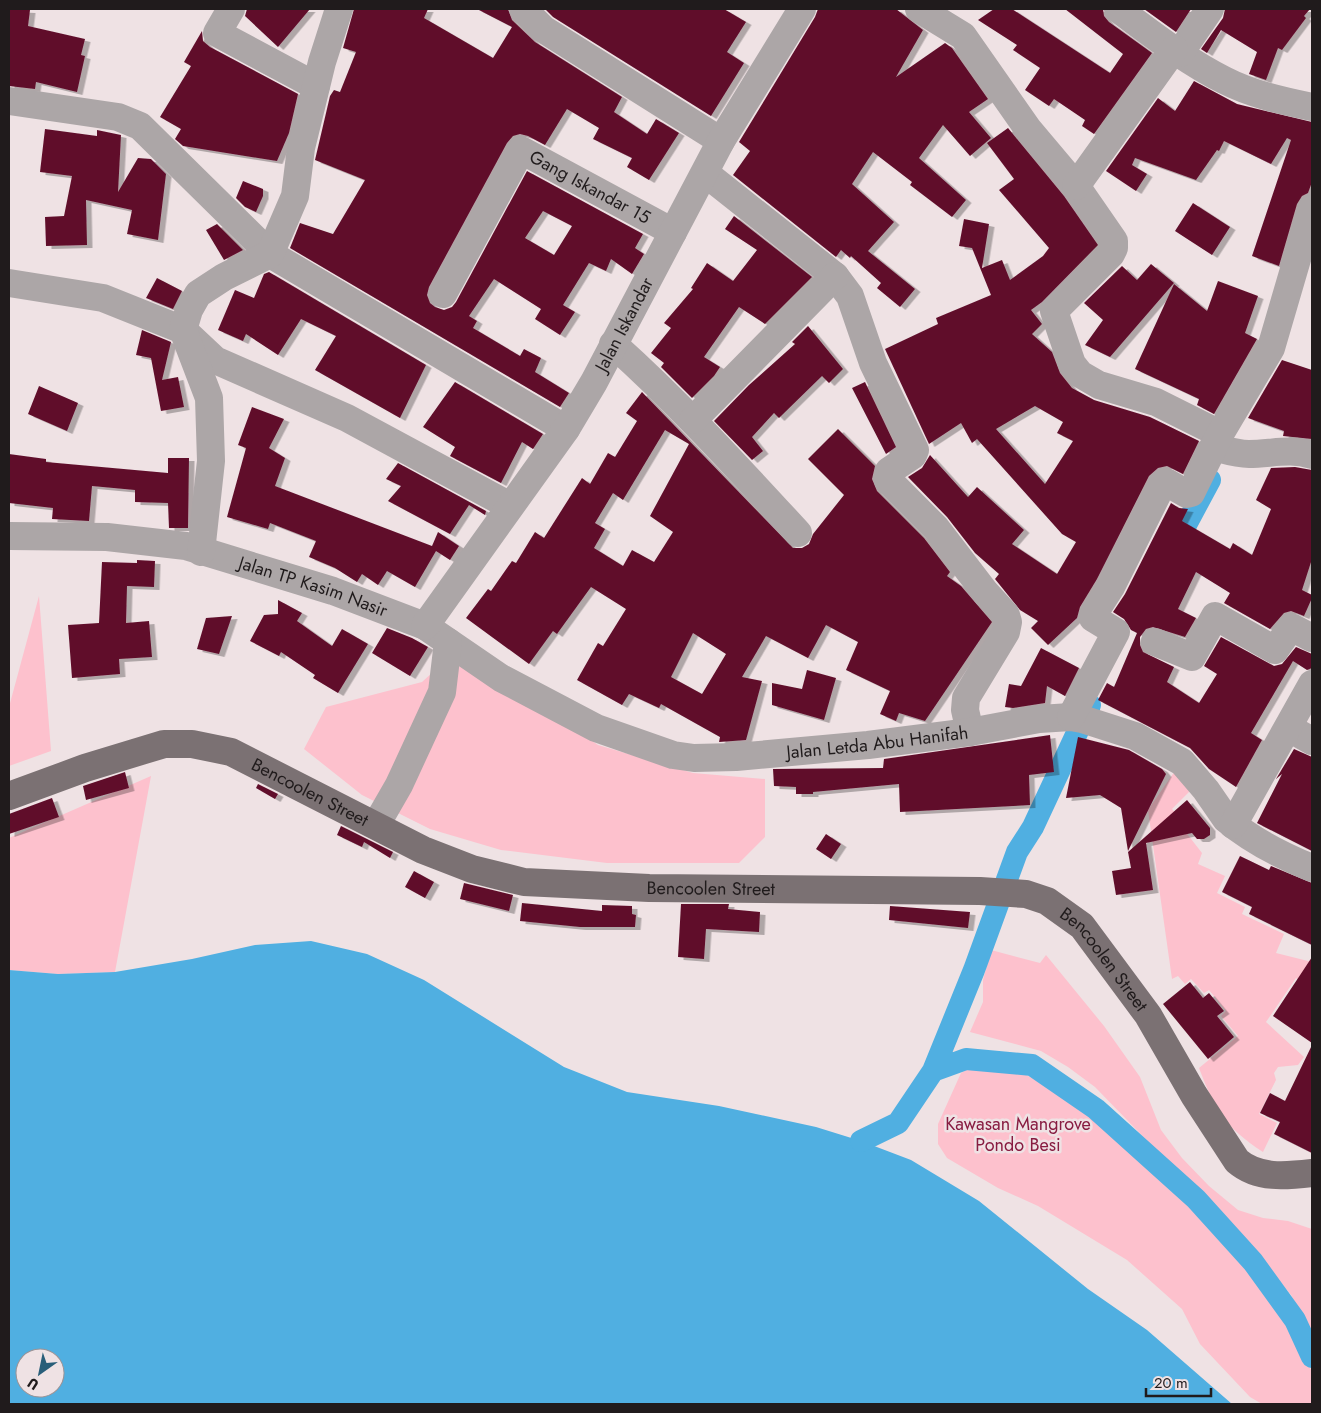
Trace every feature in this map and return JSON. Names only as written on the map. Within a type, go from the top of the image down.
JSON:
[{"type":"main road","name":"Bencoolen Street","points":[[9,796],[85,768],[164,744],[192,744],[231,752],[423,850],[472,869],[524,882],[649,888],[980,891],[1026,894],[1047,901],[1060,908],[1074,918],[1091,936],[1148,1015],[1194,1095],[1237,1161],[1244,1167],[1259,1173],[1287,1176],[1312,1173]]},
{"type":"street","points":[[231,9],[218,33],[316,86]]},
{"type":"street","points":[[9,536],[107,537],[194,549],[211,461],[209,398],[183,330],[189,310],[198,294],[224,277],[270,254],[295,196],[301,148],[316,86],[339,9]]},
{"type":"street","points":[[523,9],[543,29],[720,141]]},
{"type":"street","name":"Jalan Iskandar","points":[[424,626],[566,429],[614,344],[705,173],[720,141],[802,9]]},
{"type":"street","points":[[919,9],[963,36],[1028,129],[1076,186],[1112,238],[1114,248],[1112,254],[1054,311],[1075,368],[1099,385],[1156,402],[1221,445],[1250,454],[1278,450],[1312,455]]},
{"type":"street","points":[[1118,9],[1177,51],[1224,81],[1264,95],[1312,107]]},
{"type":"street","points":[[1076,186],[1210,9]]},
{"type":"street","points":[[9,101],[118,117],[140,126],[270,254],[566,429]]},
{"type":"street","name":"Gang Iskandar 15","points":[[443,294],[521,150],[673,232]]},
{"type":"street","points":[[705,173],[835,276],[850,296],[873,363],[915,448],[913,455],[889,471],[888,480],[936,528],[1007,619],[1006,632],[966,698],[965,710],[970,732]]},
{"type":"street","points":[[1080,719],[1116,632],[1093,618],[1093,615],[1111,587],[1163,483],[1166,482],[1190,494],[1221,445],[1270,348],[1312,208]]},
{"type":"street","points":[[694,420],[835,276]]},
{"type":"street","points":[[9,282],[103,298],[183,330],[215,360],[347,418],[510,506]]},
{"type":"street","points":[[614,344],[694,420],[798,533]]},
{"type":"street","name":"Jalan TP Kasim Nasir","points":[[194,549],[334,591],[424,626]]},
{"type":"street","points":[[1154,642],[1192,657],[1212,618],[1215,616],[1275,650],[1291,627],[1312,638]]},
{"type":"street","name":"Jalan Letda Abu Hanifah","points":[[424,626],[500,678],[596,728],[673,755],[694,758],[868,745],[970,732],[1039,720],[1080,719],[1135,736],[1182,762],[1206,790],[1226,819],[1233,825],[1249,837],[1312,868]]},
{"type":"street","points":[[376,825],[399,785],[442,692],[448,642]]},
{"type":"street","points":[[1233,825],[1312,684]]},
{"type":"street","points":[[1288,728],[1312,741]]},
{"type":"green space","points":[[39,596],[51,751],[9,766],[9,707]]},
{"type":"green space","points":[[456,651],[545,708],[598,745],[693,773],[765,779],[765,837],[739,863],[607,863],[501,850],[430,829],[362,795],[304,749],[326,707],[422,682]]},
{"type":"green space","points":[[1175,771],[1191,790],[1172,809],[1184,822],[1181,826],[1202,853],[1198,864],[1225,876],[1217,893],[1245,907],[1242,914],[1284,934],[1276,953],[1312,962],[1312,989],[1296,978],[1266,1022],[1304,1057],[1298,1065],[1278,1067],[1274,1073],[1276,1080],[1259,1114],[1277,1123],[1263,1152],[1230,1126],[1210,1095],[1199,1068],[1238,1036],[1221,1016],[1226,1011],[1209,990],[1204,993],[1191,979],[1185,984],[1178,976],[1172,979],[1148,810]]},
{"type":"green space","points":[[151,776],[115,972],[58,974],[9,970],[9,838]]},
{"type":"green space","name":"Kawasan Mangrove Pondo Besi","points":[[991,950],[1040,963],[1046,955],[1104,1026],[1140,1077],[1161,1130],[1182,1158],[1209,1186],[1238,1210],[1263,1218],[1288,1221],[1312,1229],[1312,1335],[1291,1295],[1262,1259],[1095,1087],[1068,1067],[1041,1051],[970,1032],[983,1002],[983,980]]},
{"type":"green space","name":"Kawasan Mangrove Pondo Besi","points":[[985,1066],[1012,1068],[1046,1085],[1106,1127],[1198,1211],[1232,1246],[1286,1319],[1312,1372],[1312,1404],[1262,1404],[1250,1397],[1200,1344],[1182,1309],[1127,1260],[1038,1206],[998,1188],[947,1158],[938,1144],[938,1124],[961,1073],[968,1069]]},
{"type":"water","points":[[311,941],[367,954],[424,980],[564,1067],[627,1092],[719,1106],[816,1127],[861,1141],[911,1160],[979,1201],[1088,1289],[1147,1330],[1232,1404],[9,1404],[9,970],[58,974],[115,972],[192,959],[255,945]]},
{"type":"building","points":[[9,9],[30,10],[28,26],[85,39],[81,55],[85,56],[77,92],[36,82],[35,89],[9,86]]},
{"type":"building","points":[[247,9],[310,9],[278,47],[245,16]]},
{"type":"building","points":[[354,9],[428,9],[424,18],[493,58],[512,27],[477,9],[508,9],[512,20],[535,42],[622,97],[614,112],[647,134],[656,119],[679,133],[649,180],[627,167],[632,158],[593,139],[599,128],[567,109],[545,145],[528,136],[520,134],[513,136],[507,143],[429,287],[427,295],[430,303],[444,310],[452,307],[527,171],[643,234],[635,248],[644,254],[632,274],[611,259],[606,271],[589,263],[563,305],[575,312],[560,335],[535,319],[541,309],[494,279],[469,316],[477,321],[473,328],[520,356],[524,349],[541,358],[535,372],[569,393],[560,407],[290,248],[300,223],[333,234],[365,180],[315,160],[330,96],[334,90],[340,92],[356,52],[343,48]],"holes":[[[543,211],[572,226],[554,255],[525,238]]]},
{"type":"building","points":[[545,9],[724,9],[746,22],[727,52],[744,63],[711,116],[553,17]]},
{"type":"building","points":[[818,9],[896,9],[923,30],[896,77],[945,43],[952,48],[988,99],[969,112],[991,138],[970,156],[943,125],[919,158],[966,200],[952,217],[910,185],[912,182],[873,152],[852,184],[894,222],[868,251],[915,289],[900,307],[877,288],[881,283],[851,256],[850,258],[841,250],[836,257],[733,175],[750,151],[739,142],[815,17]]},
{"type":"building","points":[[994,9],[1012,9],[1110,73],[1123,54],[1065,9],[1103,9],[1104,16],[1109,22],[1152,53],[1094,134],[1082,126],[1085,120],[1054,99],[1049,106],[1025,90],[1040,68],[1013,50],[1017,45],[978,20]]},
{"type":"building","points":[[1144,9],[1191,9],[1176,32]]},
{"type":"building","points":[[1225,9],[1310,9],[1304,16],[1306,18],[1282,50],[1278,48],[1266,80],[1249,74],[1257,52],[1221,30],[1207,53],[1201,49],[1223,18]]},
{"type":"building","points":[[202,31],[203,41],[210,47],[298,94],[289,133],[277,161],[183,146],[175,139],[181,129],[160,117],[191,66],[184,62]]},
{"type":"building","points":[[1194,81],[1237,104],[1312,122],[1312,182],[1308,193],[1302,196],[1297,204],[1279,266],[1252,256],[1291,140],[1287,138],[1271,164],[1224,141],[1219,151],[1217,150],[1196,180],[1135,158],[1132,165],[1147,174],[1136,191],[1106,171],[1158,98],[1175,111]]},
{"type":"building","points":[[1008,128],[1064,196],[1098,245],[1042,302],[1031,310],[1042,324],[1032,334],[1052,352],[1060,373],[1072,388],[1094,400],[1150,417],[1199,441],[1183,474],[1167,466],[1158,468],[1149,476],[1097,579],[1080,607],[1077,618],[1048,645],[1031,628],[1038,621],[1020,610],[995,579],[999,574],[975,553],[947,517],[908,477],[922,468],[930,455],[968,497],[977,487],[1024,530],[1012,544],[1057,574],[1076,542],[1062,534],[977,439],[972,443],[961,423],[929,444],[885,349],[938,324],[936,318],[991,295],[972,248],[959,246],[964,219],[989,224],[982,268],[1002,260],[1010,280],[1043,256],[1049,248],[999,190],[1014,179],[987,143]],"holes":[[[1035,406],[1063,422],[1057,433],[1073,441],[1045,484],[996,429]]]},
{"type":"building","points":[[45,129],[97,136],[97,130],[121,135],[118,192],[138,158],[151,159],[166,174],[158,240],[127,234],[132,210],[86,200],[87,245],[46,246],[45,217],[64,216],[72,176],[40,172]]},
{"type":"building","points":[[243,181],[263,189],[263,196],[256,212],[245,207],[236,198]]},
{"type":"building","points":[[1193,203],[1230,227],[1212,255],[1175,231]]},
{"type":"building","points":[[734,216],[812,277],[765,324],[739,307],[704,357],[720,367],[714,376],[692,398],[661,367],[664,363],[651,353],[671,328],[664,323],[693,289],[691,288],[707,263],[733,281],[757,250],[725,229]]},
{"type":"building","points":[[217,224],[243,250],[224,260],[206,230]]},
{"type":"building","points":[[1151,264],[1174,283],[1110,357],[1085,345],[1103,320],[1084,303],[1122,266],[1137,280]]},
{"type":"building","points":[[269,272],[426,365],[400,418],[315,370],[336,336],[301,319],[278,355],[246,334],[243,341],[218,330],[235,290],[254,298],[264,274]]},
{"type":"building","points":[[157,278],[182,291],[173,309],[146,298]]},
{"type":"building","points":[[1218,281],[1258,296],[1245,333],[1257,339],[1214,414],[1197,405],[1199,399],[1135,369],[1174,284],[1207,311]]},
{"type":"building","points":[[808,326],[843,369],[829,383],[822,376],[779,418],[774,413],[752,437],[763,451],[752,460],[714,421],[749,385],[795,344],[792,342]]},
{"type":"building","points":[[142,330],[171,342],[162,380],[178,377],[184,407],[161,411],[151,358],[136,355]]},
{"type":"building","points":[[1282,360],[1312,370],[1312,439],[1283,436],[1284,431],[1248,418]]},
{"type":"building","points":[[455,382],[543,434],[533,449],[522,442],[501,483],[450,456],[455,447],[423,427]]},
{"type":"building","points":[[865,382],[896,447],[886,454],[852,388]]},
{"type":"building","points":[[39,386],[78,403],[67,431],[28,414]]},
{"type":"building","points":[[642,392],[793,548],[802,548],[809,544],[813,534],[844,495],[808,459],[838,429],[875,466],[872,479],[877,491],[924,538],[950,572],[947,576],[961,586],[992,622],[925,721],[899,713],[896,721],[880,714],[890,691],[846,670],[858,642],[826,625],[808,658],[766,636],[742,677],[762,681],[746,740],[719,742],[720,737],[661,704],[659,708],[629,694],[622,705],[577,680],[598,643],[603,646],[626,609],[591,587],[557,634],[553,631],[529,664],[466,618],[488,589],[491,591],[512,561],[516,563],[535,532],[544,538],[582,478],[590,484],[608,453],[615,457],[637,421],[626,413]],"holes":[[[665,430],[689,444],[650,516],[673,532],[654,562],[632,550],[623,566],[594,548],[605,529],[595,523],[613,493],[623,500]],[[693,633],[726,654],[702,694],[671,677]]]},
{"type":"building","points":[[252,407],[284,419],[269,448],[285,458],[275,486],[432,546],[438,532],[459,546],[450,560],[436,551],[415,587],[387,571],[378,585],[362,574],[357,582],[335,568],[309,557],[316,541],[270,523],[268,529],[227,517],[246,448],[238,445]]},
{"type":"building","points":[[9,454],[46,459],[46,462],[168,473],[168,458],[189,458],[188,528],[169,528],[168,503],[135,502],[135,490],[92,486],[89,521],[52,519],[53,508],[9,503]]},
{"type":"building","points":[[398,463],[486,511],[485,515],[469,505],[450,534],[388,501],[401,486],[386,479]]},
{"type":"building","points":[[1295,467],[1312,470],[1312,559],[1302,590],[1312,595],[1312,598],[1304,616],[1291,611],[1284,613],[1270,629],[1224,603],[1230,593],[1196,572],[1178,609],[1196,618],[1185,637],[1153,627],[1146,629],[1140,637],[1140,645],[1143,652],[1174,667],[1167,682],[1199,703],[1217,674],[1204,666],[1221,637],[1274,666],[1282,664],[1296,647],[1312,654],[1312,668],[1307,670],[1293,661],[1251,733],[1262,740],[1236,787],[1209,769],[1190,748],[1098,700],[1107,683],[1114,687],[1137,633],[1131,630],[1124,619],[1113,612],[1125,594],[1171,503],[1179,508],[1188,509],[1182,521],[1230,549],[1233,543],[1252,555],[1271,509],[1256,500],[1271,468]]},
{"type":"building","points":[[137,560],[155,561],[154,587],[127,586],[126,623],[149,621],[152,657],[119,659],[120,674],[72,678],[68,625],[99,623],[102,562],[137,563]]},
{"type":"building","points":[[278,600],[302,613],[297,621],[332,646],[342,629],[368,644],[338,693],[313,678],[315,675],[281,652],[279,656],[250,641],[264,615],[278,614]]},
{"type":"building","points":[[232,616],[219,654],[197,649],[206,618]]},
{"type":"building","points":[[387,628],[428,647],[410,676],[372,653]]},
{"type":"building","points":[[1041,648],[1079,668],[1065,696],[1047,686],[1045,703],[1013,708],[1005,707],[1009,684],[1021,686]]},
{"type":"building","points":[[807,670],[836,678],[824,720],[772,705],[772,683],[802,689]]},
{"type":"building","points":[[1050,735],[1054,772],[1029,775],[1030,805],[900,812],[899,784],[813,792],[813,794],[796,794],[796,787],[774,786],[773,769],[883,768],[884,759]]},
{"type":"building","points":[[1078,737],[1129,750],[1162,769],[1166,774],[1128,851],[1121,808],[1100,795],[1066,798]]},
{"type":"building","points":[[1294,749],[1312,757],[1312,851],[1257,823],[1282,774],[1276,779]]},
{"type":"building","points":[[125,772],[129,788],[86,800],[83,786]]},
{"type":"building","points":[[258,784],[278,794],[275,799],[256,788]]},
{"type":"building","points":[[52,798],[59,817],[9,834],[9,814]]},
{"type":"building","points":[[1187,800],[1210,828],[1210,835],[1204,839],[1197,839],[1192,833],[1146,843],[1153,890],[1116,895],[1112,871],[1131,868],[1128,852]]},
{"type":"building","points":[[341,826],[393,852],[390,858],[364,842],[362,847],[337,835]]},
{"type":"building","points":[[826,834],[841,844],[831,859],[816,849]]},
{"type":"building","points":[[1240,856],[1269,870],[1271,866],[1312,883],[1312,945],[1249,914],[1252,907],[1222,892]]},
{"type":"building","points":[[414,871],[434,882],[425,898],[405,887]]},
{"type":"building","points":[[464,883],[513,895],[509,911],[460,899]]},
{"type":"building","points":[[522,903],[602,911],[602,905],[632,906],[632,914],[636,915],[635,927],[580,927],[520,921]]},
{"type":"building","points":[[681,904],[729,904],[728,909],[760,912],[759,932],[706,929],[704,959],[678,957]]},
{"type":"building","points":[[890,906],[970,912],[968,928],[889,920]]},
{"type":"building","points":[[1312,957],[1312,1043],[1273,1016]]},
{"type":"building","points":[[1190,982],[1203,998],[1209,993],[1224,1011],[1217,1016],[1234,1037],[1208,1059],[1163,1004]]},
{"type":"building","points":[[1312,1045],[1312,1153],[1274,1134],[1280,1122],[1260,1113],[1270,1093],[1285,1101]]},
{"type":"waterway","points":[[1172,551],[1210,480]]},
{"type":"waterway","points":[[861,1141],[898,1123],[933,1071],[974,970],[1017,852],[1033,827],[1090,705]]},
{"type":"waterway","points":[[933,1071],[966,1059],[1032,1065],[1096,1109],[1196,1199],[1253,1262],[1295,1320],[1312,1357]]}]
